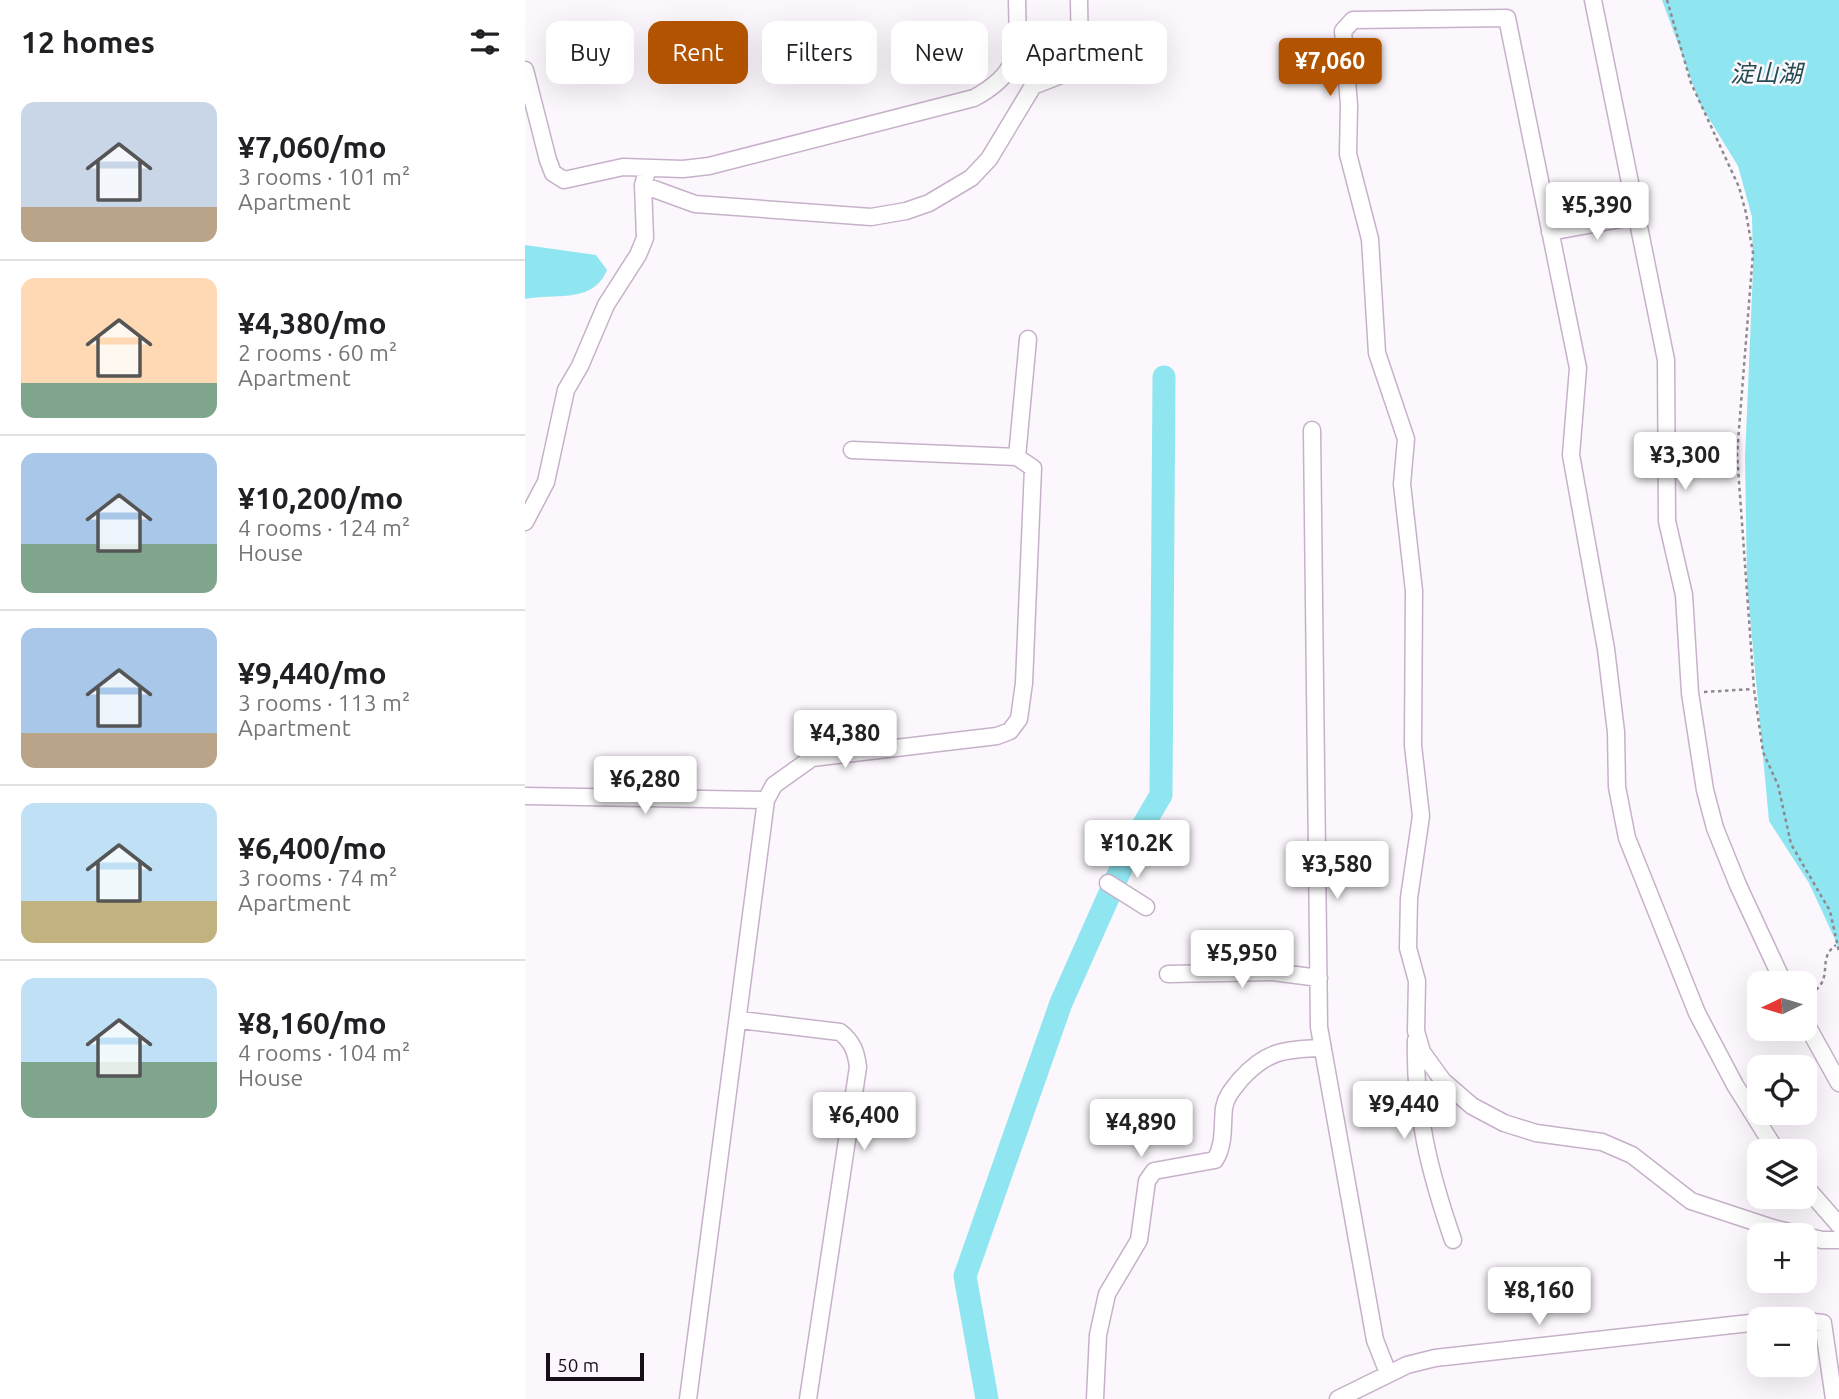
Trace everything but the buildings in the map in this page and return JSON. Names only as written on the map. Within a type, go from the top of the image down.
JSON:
[{"type":"street","points":[[525,70],[553,173],[564,180],[623,167],[683,170],[709,166],[974,98],[1006,76],[1014,62],[1018,41],[1017,0]]},
{"type":"street","points":[[643,185],[695,204],[790,212],[871,217],[906,211],[929,203],[971,178],[989,159],[1033,86],[1074,70],[1080,58],[1079,0]]},
{"type":"street","points":[[1593,0],[1666,360],[1667,520],[1684,595],[1690,692],[1703,778],[1716,828],[1778,971]]},
{"type":"street","points":[[1453,1240],[1425,1150],[1415,1081],[1417,981],[1408,948],[1409,898],[1421,816],[1413,732],[1415,591],[1402,484],[1406,439],[1377,353],[1370,239],[1348,154],[1349,105],[1343,31],[1353,20],[1507,18],[1578,368],[1571,455],[1606,649],[1616,732],[1617,787],[1626,838],[1697,1013],[1735,1085],[1769,1139]]},
{"type":"street","points":[[525,522],[546,482],[565,390],[580,366],[606,305],[639,255],[645,238],[643,185],[649,167]]},
{"type":"street","points":[[1551,232],[1637,216]]},
{"type":"street","points":[[1017,457],[1027,339]]},
{"type":"street","points":[[1312,430],[1322,1048],[1375,1340],[1388,1373]]},
{"type":"street","points":[[688,1399],[740,1020],[766,800],[774,785],[812,758],[837,752],[997,736],[1010,731],[1019,719],[1024,683],[1033,468],[1017,457],[852,450]]},
{"type":"street","points":[[525,796],[766,800]]},
{"type":"street","points":[[1108,883],[1146,907]]},
{"type":"street","points":[[1168,974],[1273,972],[1319,978]]},
{"type":"street","points":[[740,1020],[840,1032],[849,1039],[856,1051],[858,1067],[808,1399]]},
{"type":"street","points":[[1416,1031],[1422,1052],[1450,1087],[1472,1106],[1504,1123],[1536,1132],[1602,1142],[1632,1155],[1691,1201],[1773,1228],[1822,1240],[1839,1240]]},
{"type":"street","points":[[1816,1041],[1839,1083]]},
{"type":"street","points":[[1095,1399],[1098,1335],[1107,1294],[1139,1240],[1147,1181],[1154,1171],[1215,1160],[1221,1152],[1224,1106],[1229,1093],[1256,1062],[1273,1053],[1322,1048]]},
{"type":"street","points":[[1821,1051],[1839,1048]]},
{"type":"street","points":[[1418,1106],[1433,1090],[1450,1087]]},
{"type":"street","points":[[1817,1200],[1839,1225]]},
{"type":"street","points":[[1817,1322],[1823,1323],[1835,1399]]},
{"type":"street","points":[[1338,1399],[1388,1373],[1435,1358],[1747,1323]]},
{"type":"path","points":[[1667,0],[1691,83],[1739,187],[1753,253],[1737,454],[1754,689],[1763,752],[1778,785],[1791,844],[1830,911],[1839,952]]},
{"type":"path","points":[[1690,692],[1754,689]]},
{"type":"path","points":[[1817,991],[1822,989],[1826,981],[1828,956],[1836,945]]},
{"type":"water","name":"淀山湖","points":[[1662,0],[1839,0],[1839,948],[1809,883],[1769,821],[1747,584],[1745,458],[1753,270],[1752,217],[1738,166],[1700,104]]},
{"type":"water","points":[[525,245],[596,255],[607,270],[601,281],[583,293],[525,299]]},
{"type":"waterway","points":[[987,1399],[965,1276],[1061,1003],[1131,846],[1161,795],[1164,377]]}]
